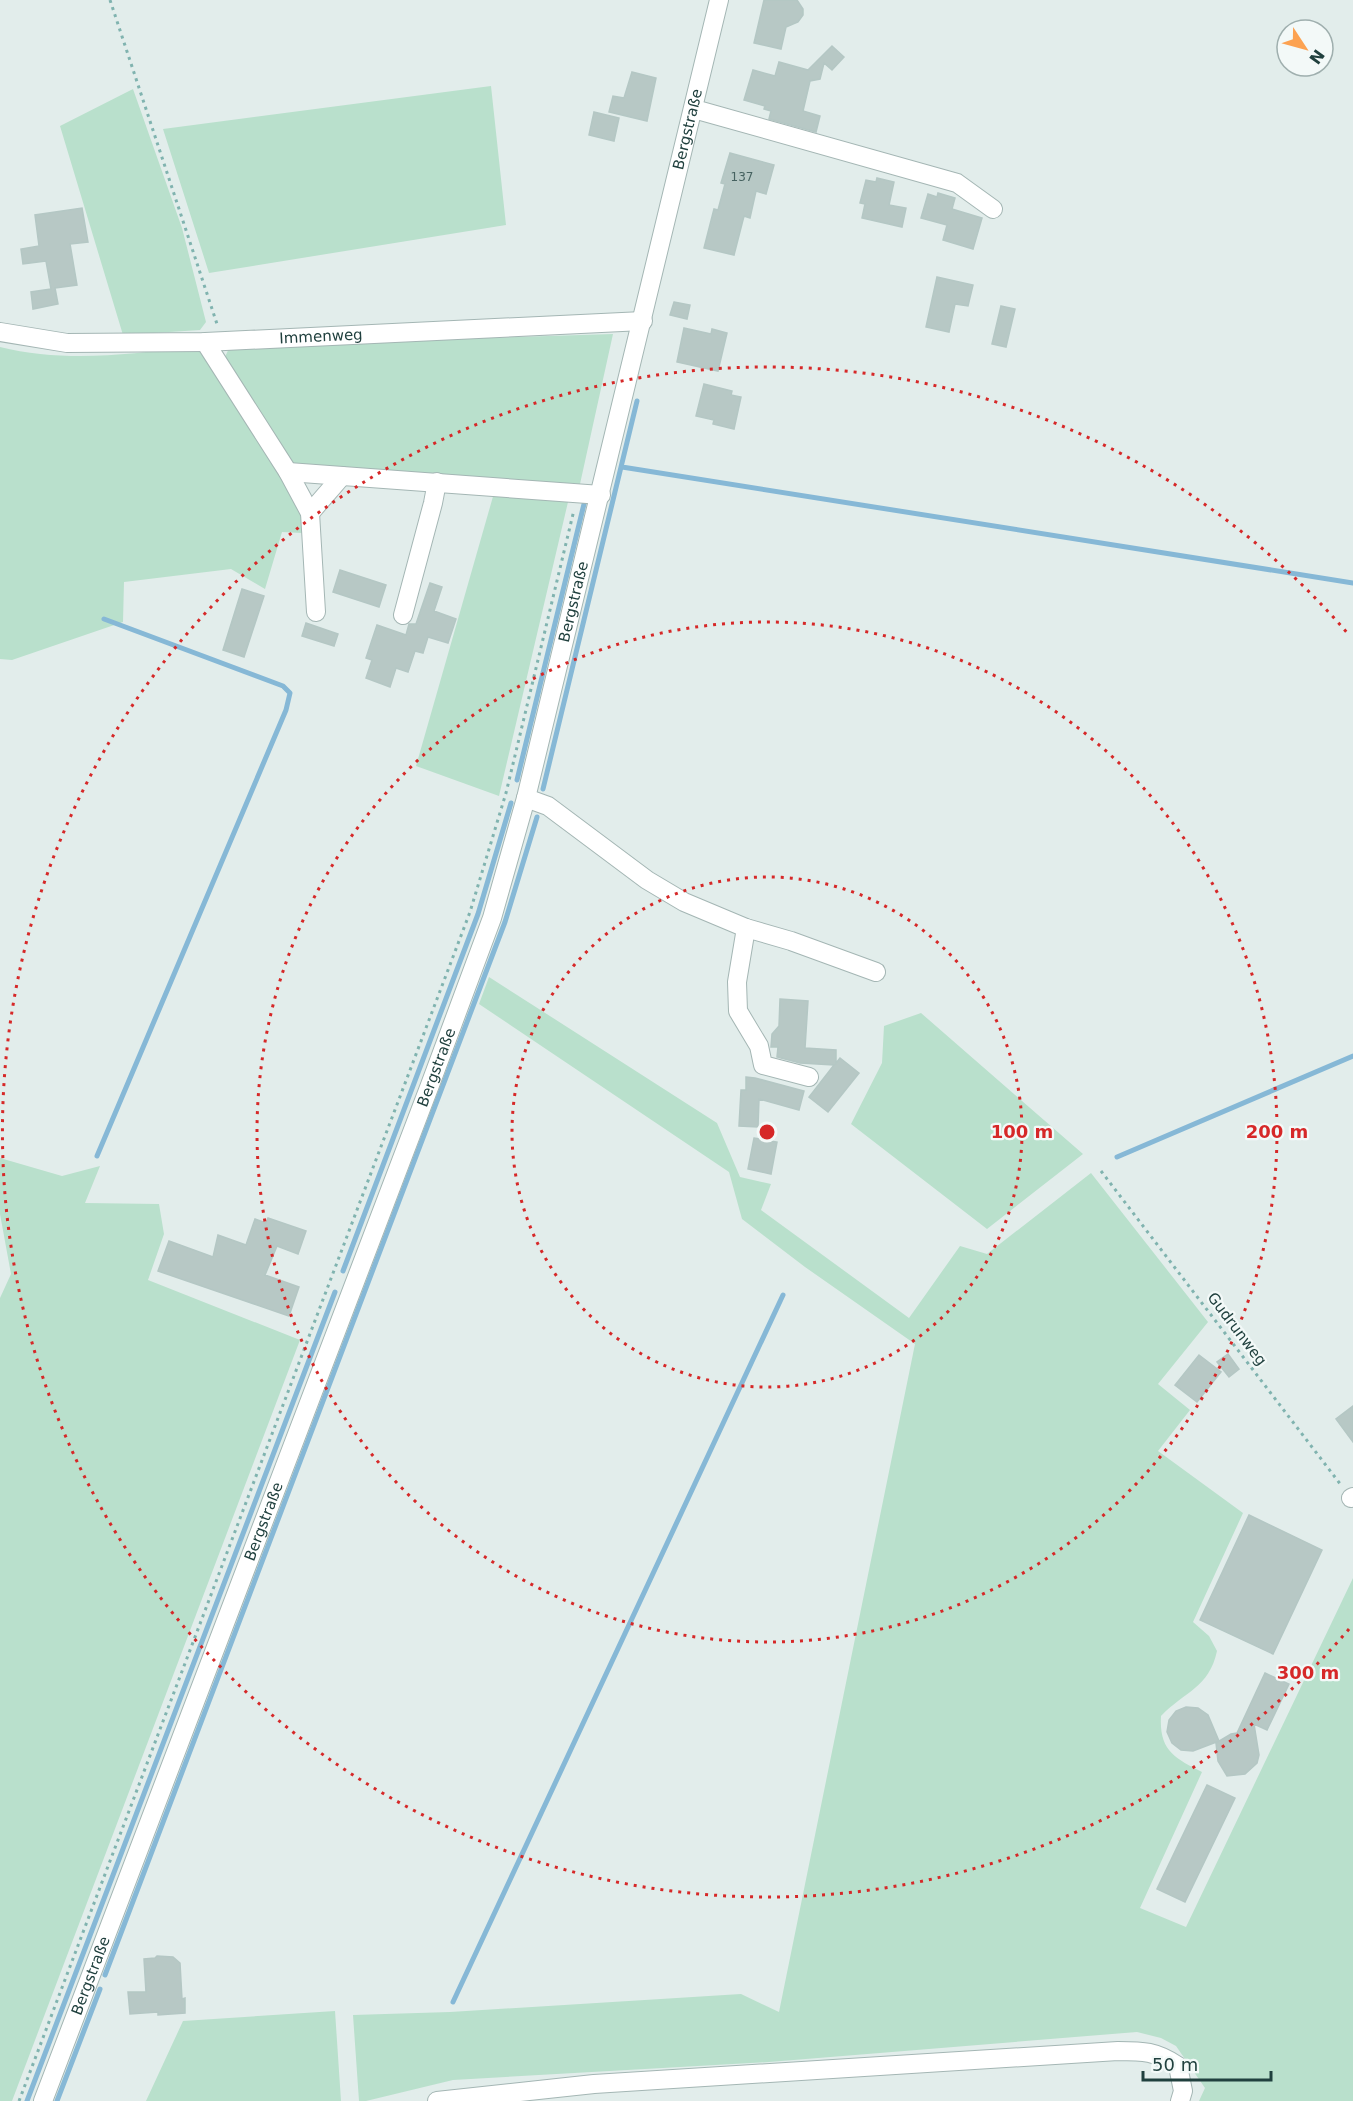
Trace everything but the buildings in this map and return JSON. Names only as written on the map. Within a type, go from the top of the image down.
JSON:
[{"type":"street","name":"Bergstraße","points":[[43,2101],[492,918],[526,798],[720,0]]},
{"type":"street","points":[[694,109],[957,183],[993,209]]},
{"type":"street","name":"Immenweg","points":[[0,332],[67,344],[212,341],[643,321]]},
{"type":"street","points":[[212,341],[310,513],[316,612]]},
{"type":"street","points":[[288,472],[601,495]]},
{"type":"street","points":[[310,513],[342,476]]},
{"type":"street","points":[[403,615],[437,482]]},
{"type":"street","points":[[526,798],[548,806],[647,880],[684,902],[746,928],[791,941],[876,972]]},
{"type":"street","points":[[746,928],[736,982],[738,1011],[759,1046],[763,1065],[809,1077]]},
{"type":"street","points":[[437,2101],[594,2084],[1146,2051],[1162,2056],[1178,2066],[1183,2091],[1180,2101]]},
{"type":"path","points":[[110,0],[218,325],[212,341]]},
{"type":"path","points":[[19,2101],[470,912],[506,793],[576,502],[582,492]]},
{"type":"path","name":"Gudrunweg","points":[[1101,1171],[1352,1498]]},
{"type":"green space","points":[[491,86],[506,225],[209,273],[163,129]]},
{"type":"green space","points":[[133,89],[182,228],[206,322],[200,330],[123,335],[60,126]]},
{"type":"green space","points":[[613,334],[580,484],[312,468],[298,465],[285,458],[225,357],[230,346]]},
{"type":"green space","points":[[188,346],[205,354],[295,495],[305,519],[302,533],[282,532],[265,589],[231,569],[124,582],[123,622],[12,660],[0,659],[0,347],[46,355],[94,356]]},
{"type":"green space","points":[[494,493],[568,502],[499,796],[416,766]]},
{"type":"green space","points":[[489,977],[717,1123],[740,1177],[771,1184],[761,1210],[909,1318],[960,1246],[987,1254],[1091,1173],[1208,1322],[1158,1384],[1190,1410],[1158,1451],[1243,1513],[1193,1622],[1209,1636],[1217,1651],[1213,1663],[1202,1681],[1161,1716],[1163,1737],[1170,1752],[1202,1772],[1140,1908],[1186,1927],[1353,1578],[1353,2101],[1199,2101],[1205,2088],[1176,2046],[1161,2038],[1137,2032],[769,2062],[453,2080],[359,2101],[353,2015],[450,2012],[741,1994],[779,2012],[915,1344],[805,1267],[742,1219],[729,1172],[479,1004]]},
{"type":"green space","points":[[921,1013],[1083,1154],[987,1229],[851,1124],[882,1063],[884,1026]]},
{"type":"green space","points":[[0,1158],[62,1176],[100,1166],[85,1203],[159,1204],[164,1234],[148,1280],[300,1340],[12,2101],[0,2101],[0,1298],[11,1274],[0,1214]]},
{"type":"green space","points":[[335,2011],[341,2101],[146,2101],[183,2021]]},
{"type":"waterway","points":[[543,789],[637,401]]},
{"type":"waterway","points":[[622,467],[1353,583]]},
{"type":"waterway","points":[[517,780],[584,504]]},
{"type":"waterway","points":[[97,1156],[286,710],[290,693],[283,686],[104,619]]},
{"type":"waterway","points":[[343,1271],[478,914],[511,803]]},
{"type":"waterway","points":[[105,1975],[505,922],[537,817]]},
{"type":"waterway","points":[[1117,1157],[1353,1056]]},
{"type":"waterway","points":[[27,2101],[335,1292]]},
{"type":"waterway","points":[[453,2002],[783,1295]]},
{"type":"waterway","points":[[57,2101],[100,1989]]}]
